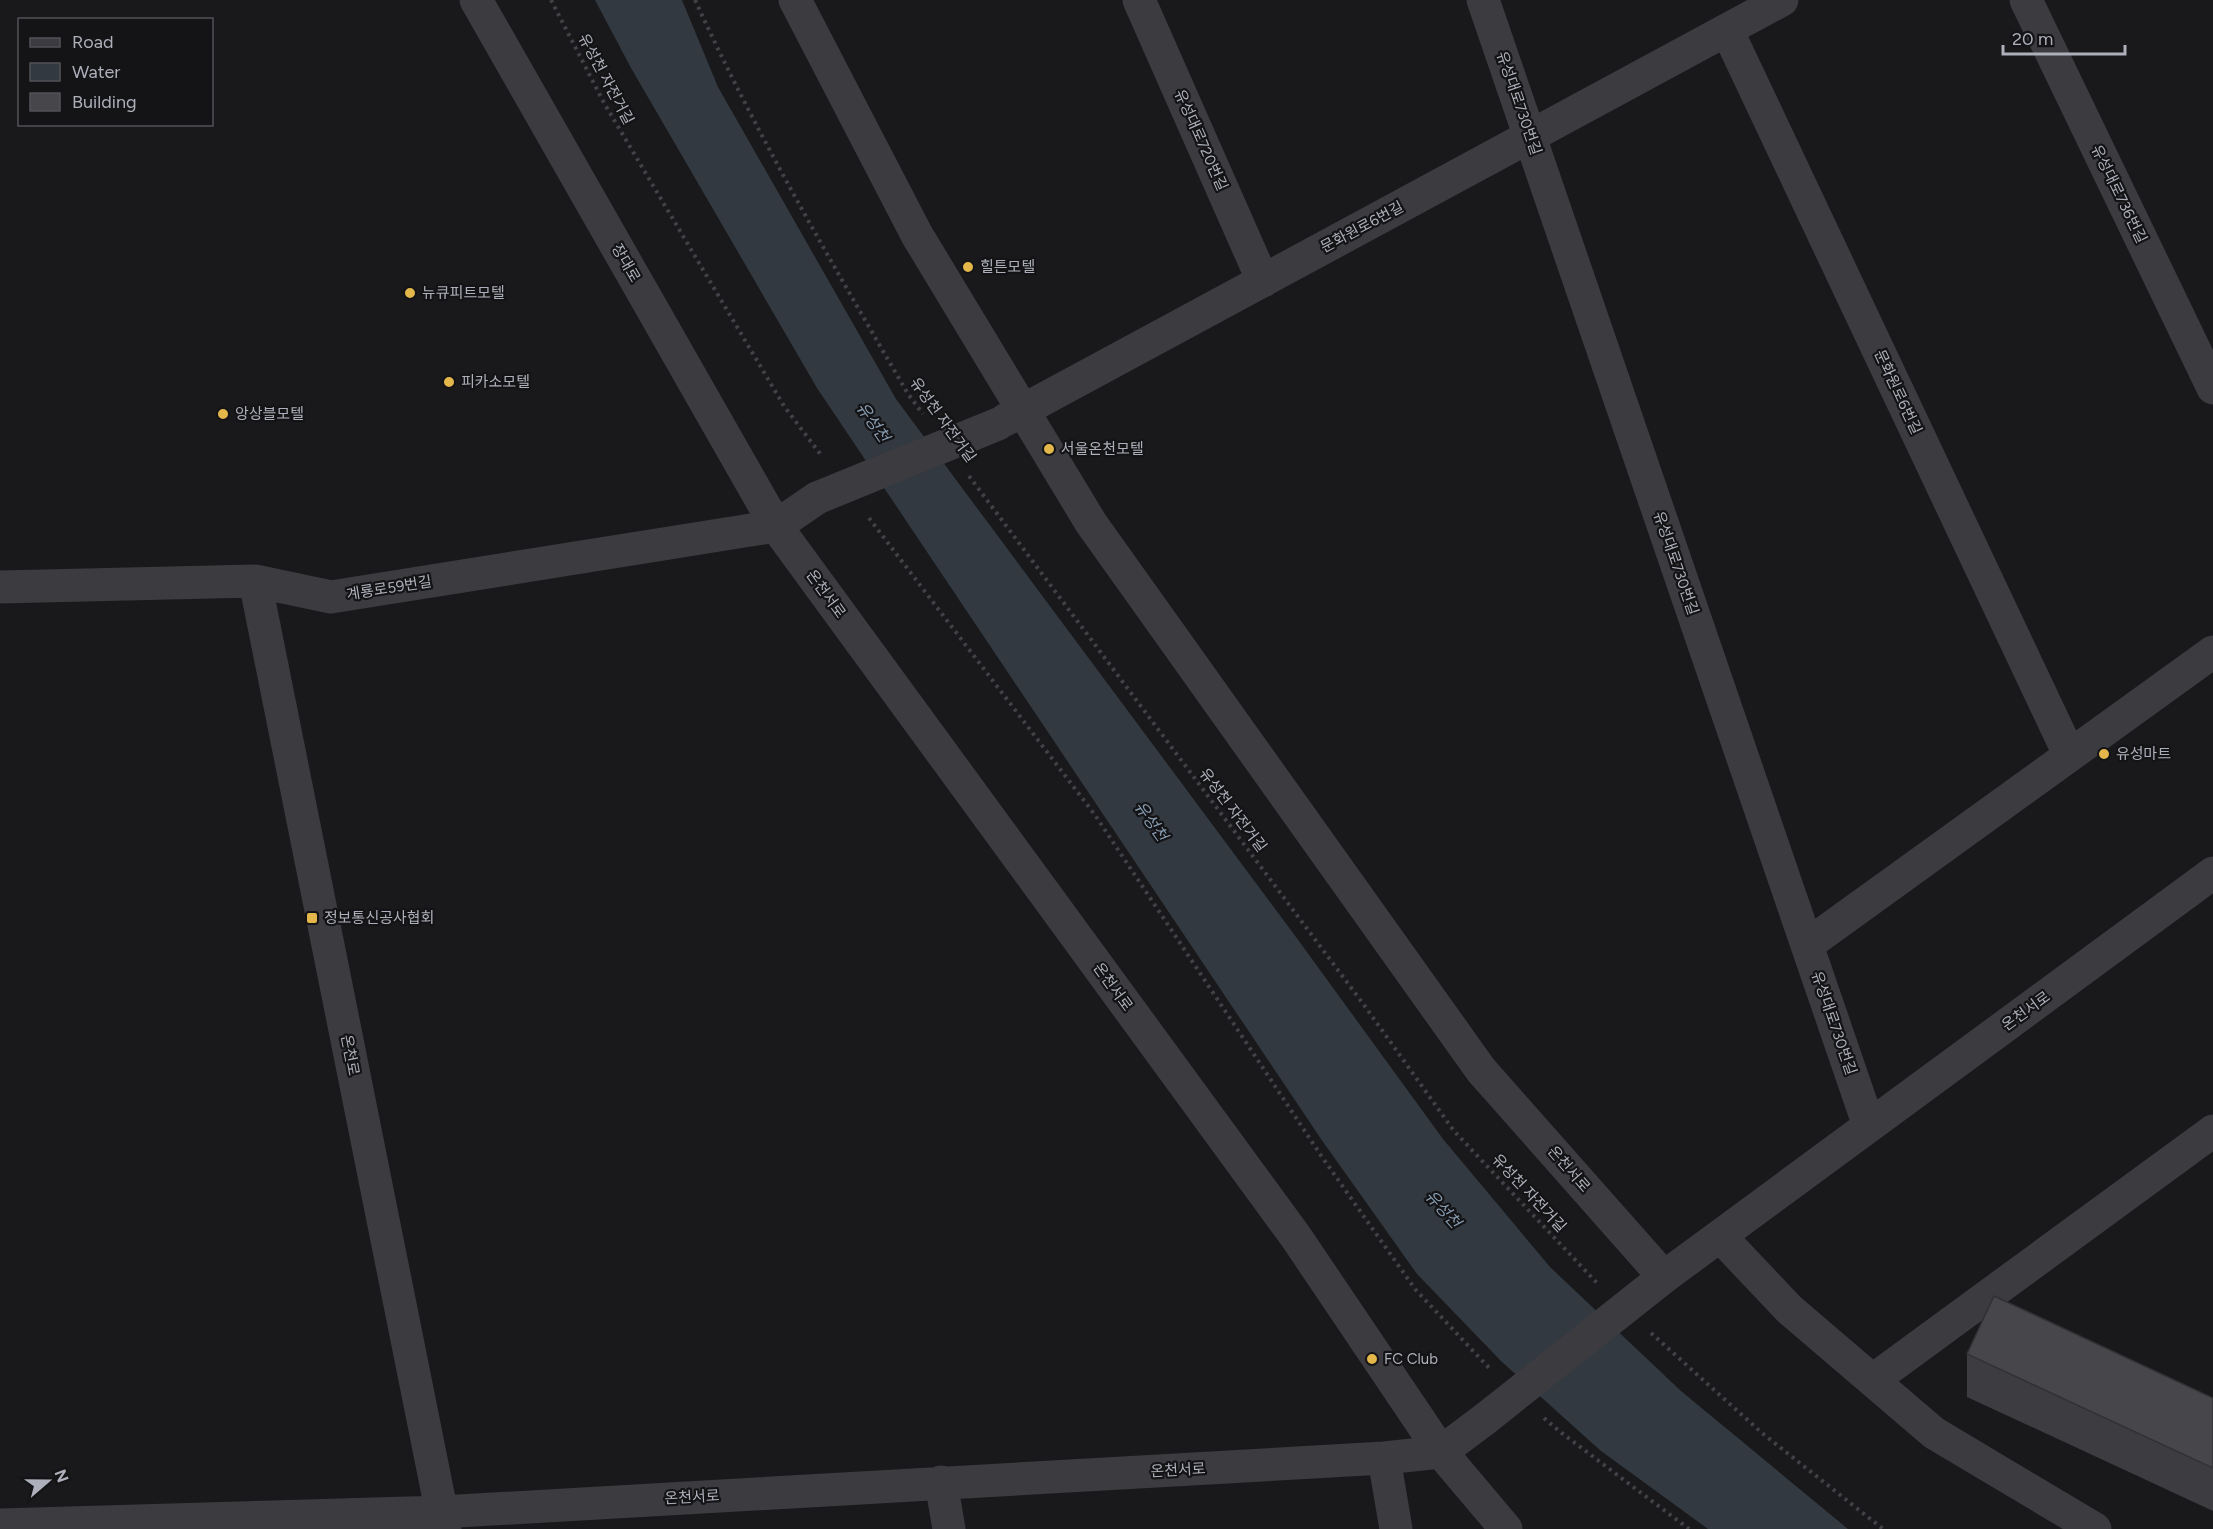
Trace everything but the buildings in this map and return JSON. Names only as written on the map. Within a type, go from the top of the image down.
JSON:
[{"type":"street","name":"장대로","points":[[476,0],[776,526]]},
{"type":"street","points":[[795,0],[1011,417]]},
{"type":"street","name":"유성대로720번길","points":[[1139,0],[1263,281]]},
{"type":"street","name":"유성대로730번길","points":[[1483,0],[1869,1126]]},
{"type":"street","name":"문화원로6번길","points":[[776,526],[817,498],[1011,417],[1782,0]]},
{"type":"street","name":"유성대로736번길","points":[[2026,0],[2213,388]]},
{"type":"street","name":"문화원로6번길","points":[[1727,30],[2069,754]]},
{"type":"street","name":"온천서로","points":[[1011,417],[1091,523],[1481,1070],[1664,1277]]},
{"type":"street","name":"계룡로59번길","points":[[0,587],[255,581],[331,597],[776,526]]},
{"type":"street","name":"온천서로","points":[[776,526],[1296,1237],[1441,1452],[1506,1529]]},
{"type":"street","name":"온천로","points":[[255,581],[443,1520]]},
{"type":"street","points":[[1807,945],[2213,652]]},
{"type":"street","name":"온천서로","points":[[0,1525],[443,1520],[626,1515],[941,1482],[1384,1458],[1441,1452],[1664,1277],[2213,873]]},
{"type":"street","points":[[1873,1380],[2213,1131]]},
{"type":"street","points":[[1720,1236],[1789,1309],[1934,1433],[2095,1529]]},
{"type":"street","points":[[1384,1458],[1396,1529]]},
{"type":"street","points":[[941,1482],[950,1529]]},
{"type":"path","name":"유성천 자전거길","points":[[551,0],[604,104],[778,396],[828,464]]},
{"type":"path","name":"유성천 자전거길","points":[[695,0],[729,74],[800,208],[908,394],[929,422]]},
{"type":"path","name":"유성천 자전거길","points":[[964,469],[1364,1005],[1454,1131],[1597,1283]]},
{"type":"path","points":[[864,511],[1095,815],[1322,1157],[1415,1289],[1491,1370]]},
{"type":"path","points":[[1649,1331],[1762,1433],[1883,1529]]},
{"type":"path","points":[[1542,1416],[1689,1529]]},
{"type":"water","name":"유성천","points":[[595,0],[682,0],[718,87],[896,399],[1296,937],[1443,1139],[1550,1267],[1681,1391],[1848,1529],[1708,1529],[1601,1451],[1501,1361],[1417,1274],[1321,1139],[817,388],[631,68]]},
{"type":"place","name":"힐튼모텔","points":[[968,267]]},
{"type":"place","name":"뉴큐피트모텔","points":[[410,293]]},
{"type":"place","name":"피카소모텔","points":[[449,382]]},
{"type":"place","name":"앙상블모텔","points":[[223,414]]},
{"type":"place","name":"서울온천모텔","points":[[1049,449]]},
{"type":"place","name":"유성마트","points":[[2104,754]]},
{"type":"place","name":"정보통신공사협회","points":[[312,918]]},
{"type":"place","name":"FC Club","points":[[1372,1359]]}]
